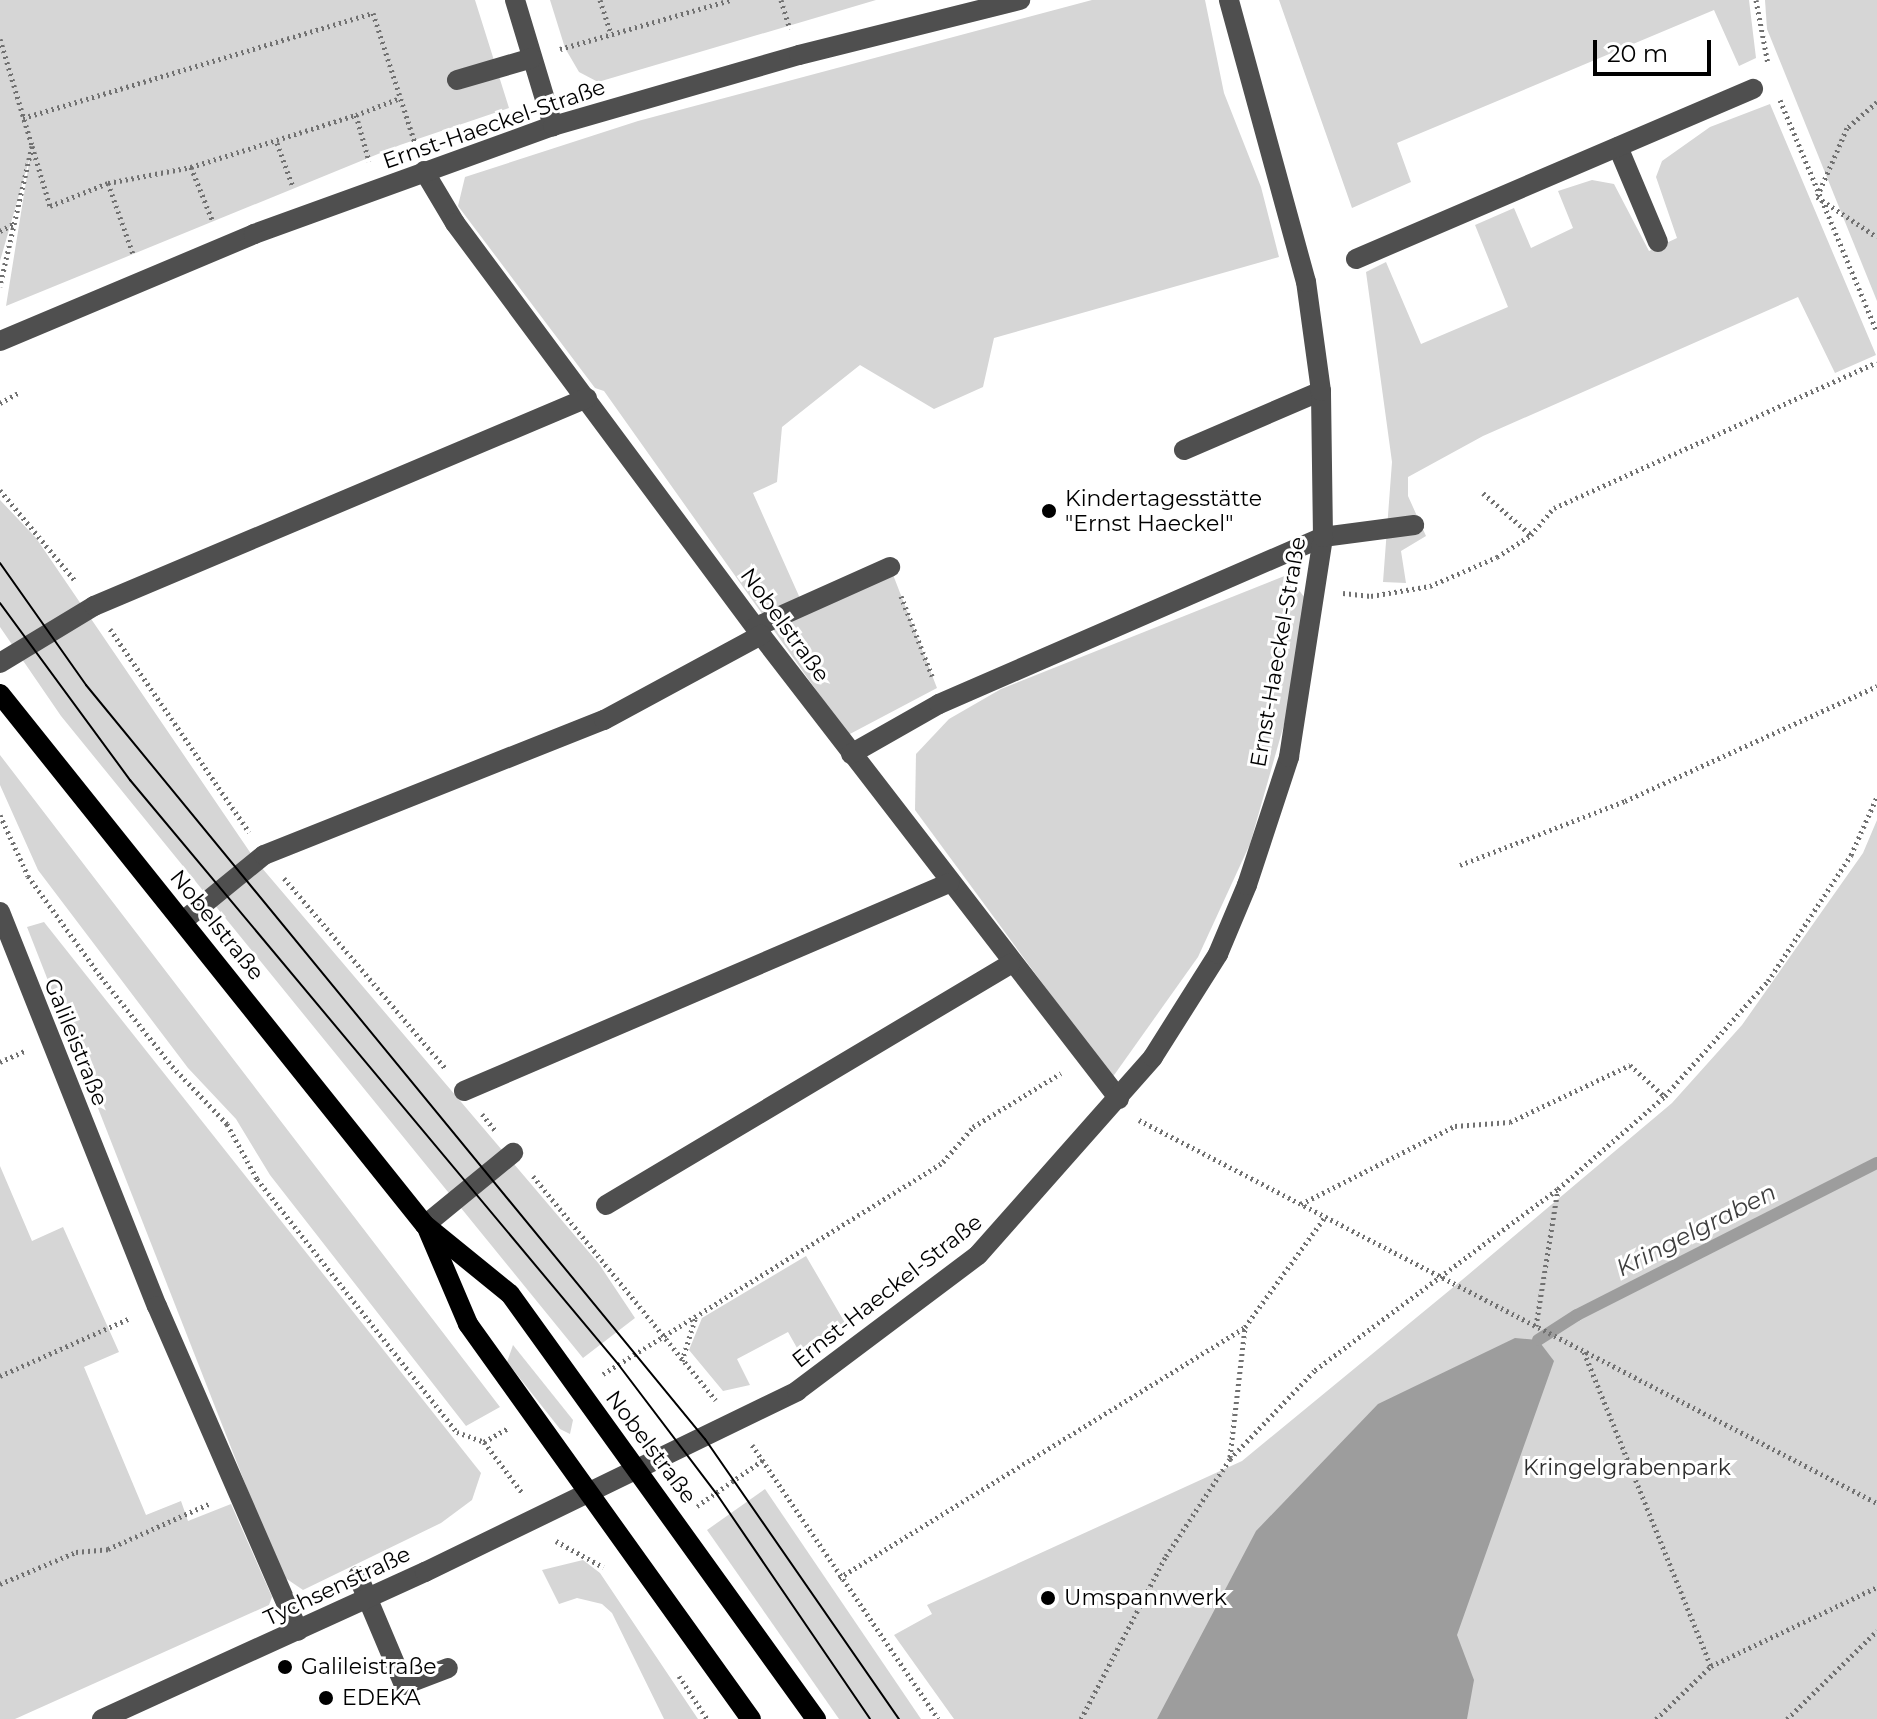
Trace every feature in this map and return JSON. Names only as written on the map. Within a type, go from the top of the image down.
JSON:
[{"type":"main road","name":"Nobelstraße","points":[[0,694],[425,1225],[510,1294],[816,1719]]},
{"type":"main road","name":"Nobelstraße","points":[[425,1225],[468,1324],[751,1719]]},
{"type":"street","points":[[515,0],[553,126]]},
{"type":"street","name":"Ernst-Haeckel-Straße","points":[[0,341],[223,247],[553,126],[799,55],[1020,0]]},
{"type":"street","name":"Ernst-Haeckel-Straße","points":[[639,1471],[736,1424],[821,1374],[978,1255],[1153,1057],[1218,954],[1247,885],[1289,757],[1317,590],[1323,537],[1321,391],[1306,282],[1229,0]]},
{"type":"street","points":[[457,80],[532,58]]},
{"type":"street","points":[[1356,259],[1753,89]]},
{"type":"street","points":[[1618,147],[1658,242]]},
{"type":"street","name":"Nobelstraße","points":[[424,171],[455,223],[758,631],[1011,964],[1119,1099]]},
{"type":"street","points":[[1184,450],[1321,391]]},
{"type":"street","points":[[0,663],[94,606],[587,398]]},
{"type":"street","points":[[851,754],[939,704],[1323,537],[1414,525]]},
{"type":"street","points":[[183,921],[264,855],[604,720],[758,631],[890,567]]},
{"type":"street","points":[[464,1091],[949,883]]},
{"type":"street","name":"Galileistraße","points":[[0,912],[157,1306],[298,1631]]},
{"type":"street","points":[[606,1205],[1011,964]]},
{"type":"street","points":[[425,1225],[513,1153]]},
{"type":"street","name":"Tychsenstraße","points":[[102,1719],[368,1599],[639,1471]]},
{"type":"street","points":[[358,1576],[404,1685],[448,1668]]},
{"type":"path","points":[[600,0],[611,34]]},
{"type":"path","points":[[532,58],[731,0]]},
{"type":"path","points":[[1756,0],[1769,69]]},
{"type":"path","points":[[23,118],[373,13],[424,171]]},
{"type":"path","points":[[0,39],[50,206],[108,183],[191,167],[277,143],[400,98]]},
{"type":"path","points":[[1778,95],[1817,197],[1877,332]]},
{"type":"path","points":[[1817,197],[1847,128],[1877,102]]},
{"type":"path","points":[[356,115],[378,189]]},
{"type":"path","points":[[277,143],[305,216]]},
{"type":"path","points":[[0,286],[32,146]]},
{"type":"path","points":[[191,167],[223,247]]},
{"type":"path","points":[[108,183],[144,281]]},
{"type":"path","points":[[1817,197],[1877,237]]},
{"type":"path","points":[[0,231],[13,223]]},
{"type":"path","points":[[1317,590],[1371,596],[1430,586],[1497,557],[1531,535],[1554,508],[1877,362]]},
{"type":"path","points":[[0,403],[18,393]]},
{"type":"path","points":[[0,490],[94,606],[264,855],[605,1259],[661,1337],[736,1424],[938,1719]]},
{"type":"path","points":[[1483,493],[1531,535]]},
{"type":"path","points":[[890,567],[939,704]]},
{"type":"path","points":[[1460,865],[1625,801],[1877,686]]},
{"type":"path","points":[[1081,1719],[1087,1715],[1166,1556],[1230,1459],[1315,1370],[1558,1189],[1665,1096],[1768,981],[1851,855],[1877,797]]},
{"type":"path","points":[[0,815],[28,876],[101,977],[172,1066],[227,1124],[257,1179],[457,1432],[484,1442],[501,1466]]},
{"type":"path","points":[[661,1337],[943,1162],[973,1127],[1086,1057]]},
{"type":"path","points":[[1300,1204],[1455,1126],[1510,1122],[1630,1065],[1665,1096]]},
{"type":"path","points":[[1119,1099],[1140,1122],[1877,1503]]},
{"type":"path","points":[[1536,1326],[1558,1189]]},
{"type":"path","points":[[839,1578],[1245,1327],[1325,1217]]},
{"type":"path","points":[[0,1376],[157,1306]]},
{"type":"path","points":[[682,1361],[696,1315]]},
{"type":"path","points":[[1230,1459],[1245,1327]]},
{"type":"path","points":[[1583,1351],[1711,1666]]},
{"type":"path","points":[[0,1584],[76,1552],[108,1549],[237,1491]]},
{"type":"path","points":[[559,1546],[609,1570]]},
{"type":"path","points":[[1656,1719],[1711,1666],[1877,1587]]},
{"type":"path","points":[[1787,1719],[1877,1631]]},
{"type":"green space","points":[[0,0],[475,0],[509,108],[400,145],[6,306],[30,157],[0,261]]},
{"type":"green space","points":[[550,0],[876,0],[598,82],[579,72],[565,48]]},
{"type":"green space","points":[[1092,0],[1205,0],[1224,93],[1261,187],[1279,257],[994,338],[983,387],[934,409],[860,365],[782,427],[777,482],[753,493],[803,605],[890,567],[937,688],[848,735],[604,391],[595,388],[458,206],[465,177],[638,121]]},
{"type":"green space","points":[[1279,0],[1749,0],[1756,58],[1739,66],[1714,10],[1397,143],[1411,182],[1352,208]]},
{"type":"green space","points":[[1765,0],[1877,0],[1877,301],[1767,29]]},
{"type":"green space","points":[[1770,104],[1876,355],[1835,373],[1798,297],[1483,436],[1408,477],[1408,496],[1426,536],[1401,551],[1406,583],[1383,582],[1392,462],[1366,272],[1386,262],[1421,344],[1508,307],[1475,225],[1514,208],[1531,248],[1573,228],[1558,191],[1592,180],[1614,184],[1649,251],[1677,238],[1656,177],[1662,161],[1710,127]]},
{"type":"green space","points":[[0,500],[36,538],[256,861],[599,1264],[635,1318],[583,1358],[61,716],[0,627]]},
{"type":"green space","points":[[1287,575],[1305,598],[1285,721],[1250,844],[1198,957],[1112,1078],[915,810],[916,754],[949,719],[1001,689]]},
{"type":"green space","points":[[0,755],[500,1407],[466,1426],[270,1175],[236,1119],[188,1068],[38,870],[0,785]]},
{"type":"green space","name":"Kringelgrabenpark","points":[[1877,820],[1877,1719],[954,1719],[894,1635],[932,1614],[927,1605],[1242,1461],[1456,1285],[1672,1103],[1742,1025],[1863,853]]},
{"type":"green space","points":[[44,922],[481,1473],[472,1500],[441,1523],[303,1590],[281,1575],[27,927]]},
{"type":"green space","points":[[0,1166],[32,1241],[63,1227],[119,1352],[84,1367],[146,1515],[181,1501],[188,1521],[231,1504],[272,1597],[269,1605],[15,1719],[0,1719]]},
{"type":"green space","points":[[806,1256],[848,1328],[801,1355],[788,1332],[737,1359],[750,1385],[723,1391],[689,1350],[702,1318]]},
{"type":"green space","points":[[513,1345],[573,1420],[570,1434],[560,1429],[507,1362]]},
{"type":"green space","points":[[765,1489],[921,1719],[839,1719],[707,1530]]},
{"type":"green space","points":[[583,1560],[600,1573],[698,1719],[664,1719],[612,1613],[602,1604],[577,1598],[559,1604],[542,1570]]},
{"type":"shaded area","points":[[1515,1338],[1538,1340],[1554,1361],[1457,1635],[1474,1680],[1467,1719],[1157,1719],[1256,1531],[1378,1404]]},
{"type":"waterway","name":"Kringelgraben","points":[[1538,1340],[1577,1315],[1877,1163]]},
{"type":"tram line","points":[[0,563],[86,685],[705,1439],[899,1719]]},
{"type":"tram line","points":[[0,603],[130,780],[618,1364],[716,1493],[870,1719]]},
{"type":"place","name":"Kindertagesstätte \"Ernst Haeckel\"","points":[[1049,511]]},
{"type":"place","name":"Umspannwerk","points":[[1048,1598]]},
{"type":"place","name":"Galileistraße","points":[[285,1667]]},
{"type":"place","name":"EDEKA","points":[[326,1698]]}]
